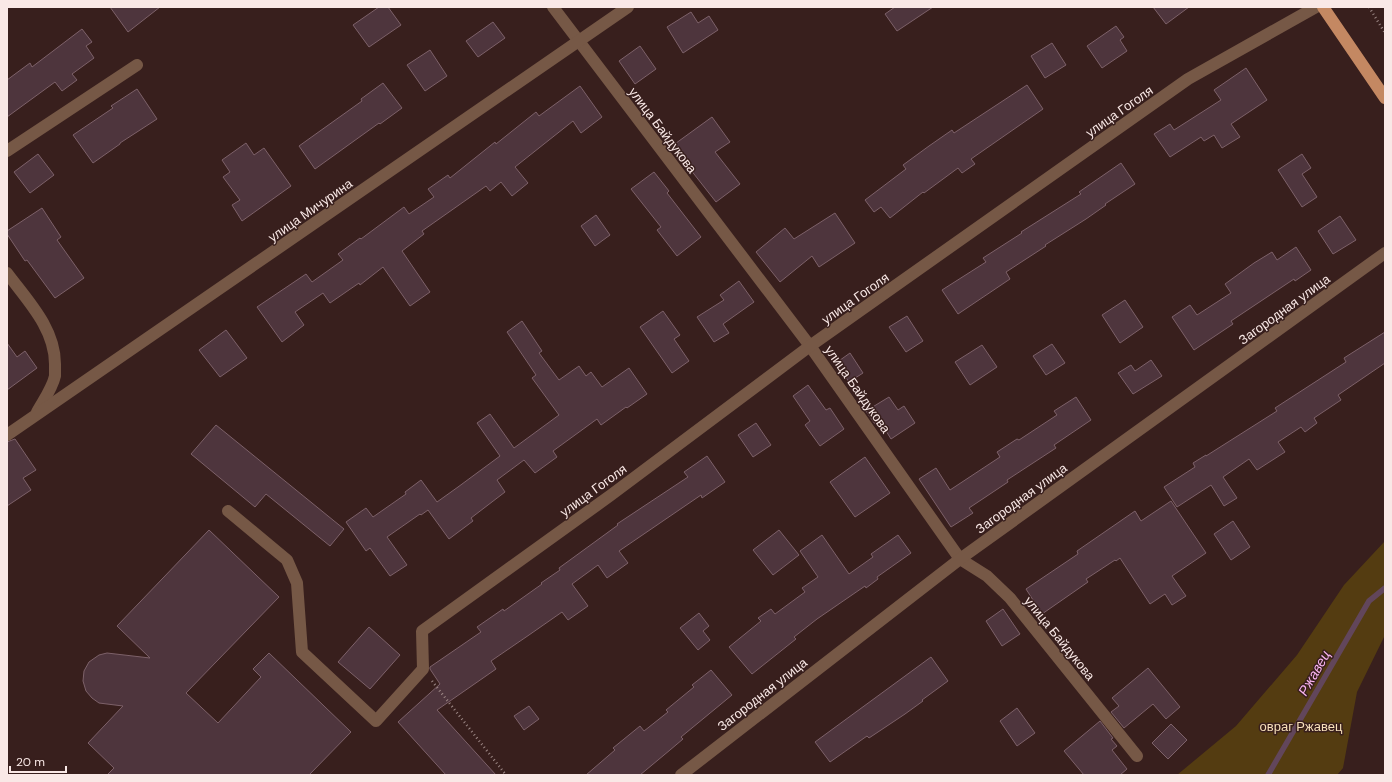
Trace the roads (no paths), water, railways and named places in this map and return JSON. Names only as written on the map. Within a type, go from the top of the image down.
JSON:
[{"type":"main road","points":[[1323,7],[1385,98]]},
{"type":"street","name":"улица Байдукова","points":[[553,7],[810,346],[960,559],[987,576],[1010,598],[1137,756]]},
{"type":"street","name":"улица Мичурина","points":[[7,436],[628,7]]},
{"type":"street","name":"улица Гоголя","points":[[228,511],[287,560],[297,583],[302,652],[376,720],[423,669],[422,631],[611,495],[810,346],[1188,79],[1316,7]]},
{"type":"street","points":[[7,151],[137,65]]},
{"type":"street","name":"Загородная улица","points":[[681,775],[960,559],[1385,254]]},
{"type":"street","points":[[7,273],[41,320],[50,337],[55,356],[55,376],[47,396],[34,417]]},
{"type":"waterway","name":"Ржавец","points":[[1268,775],[1369,601],[1385,588]]},
{"type":"park label","name":"овраг Ржавец","points":[[1301,726]]}]
